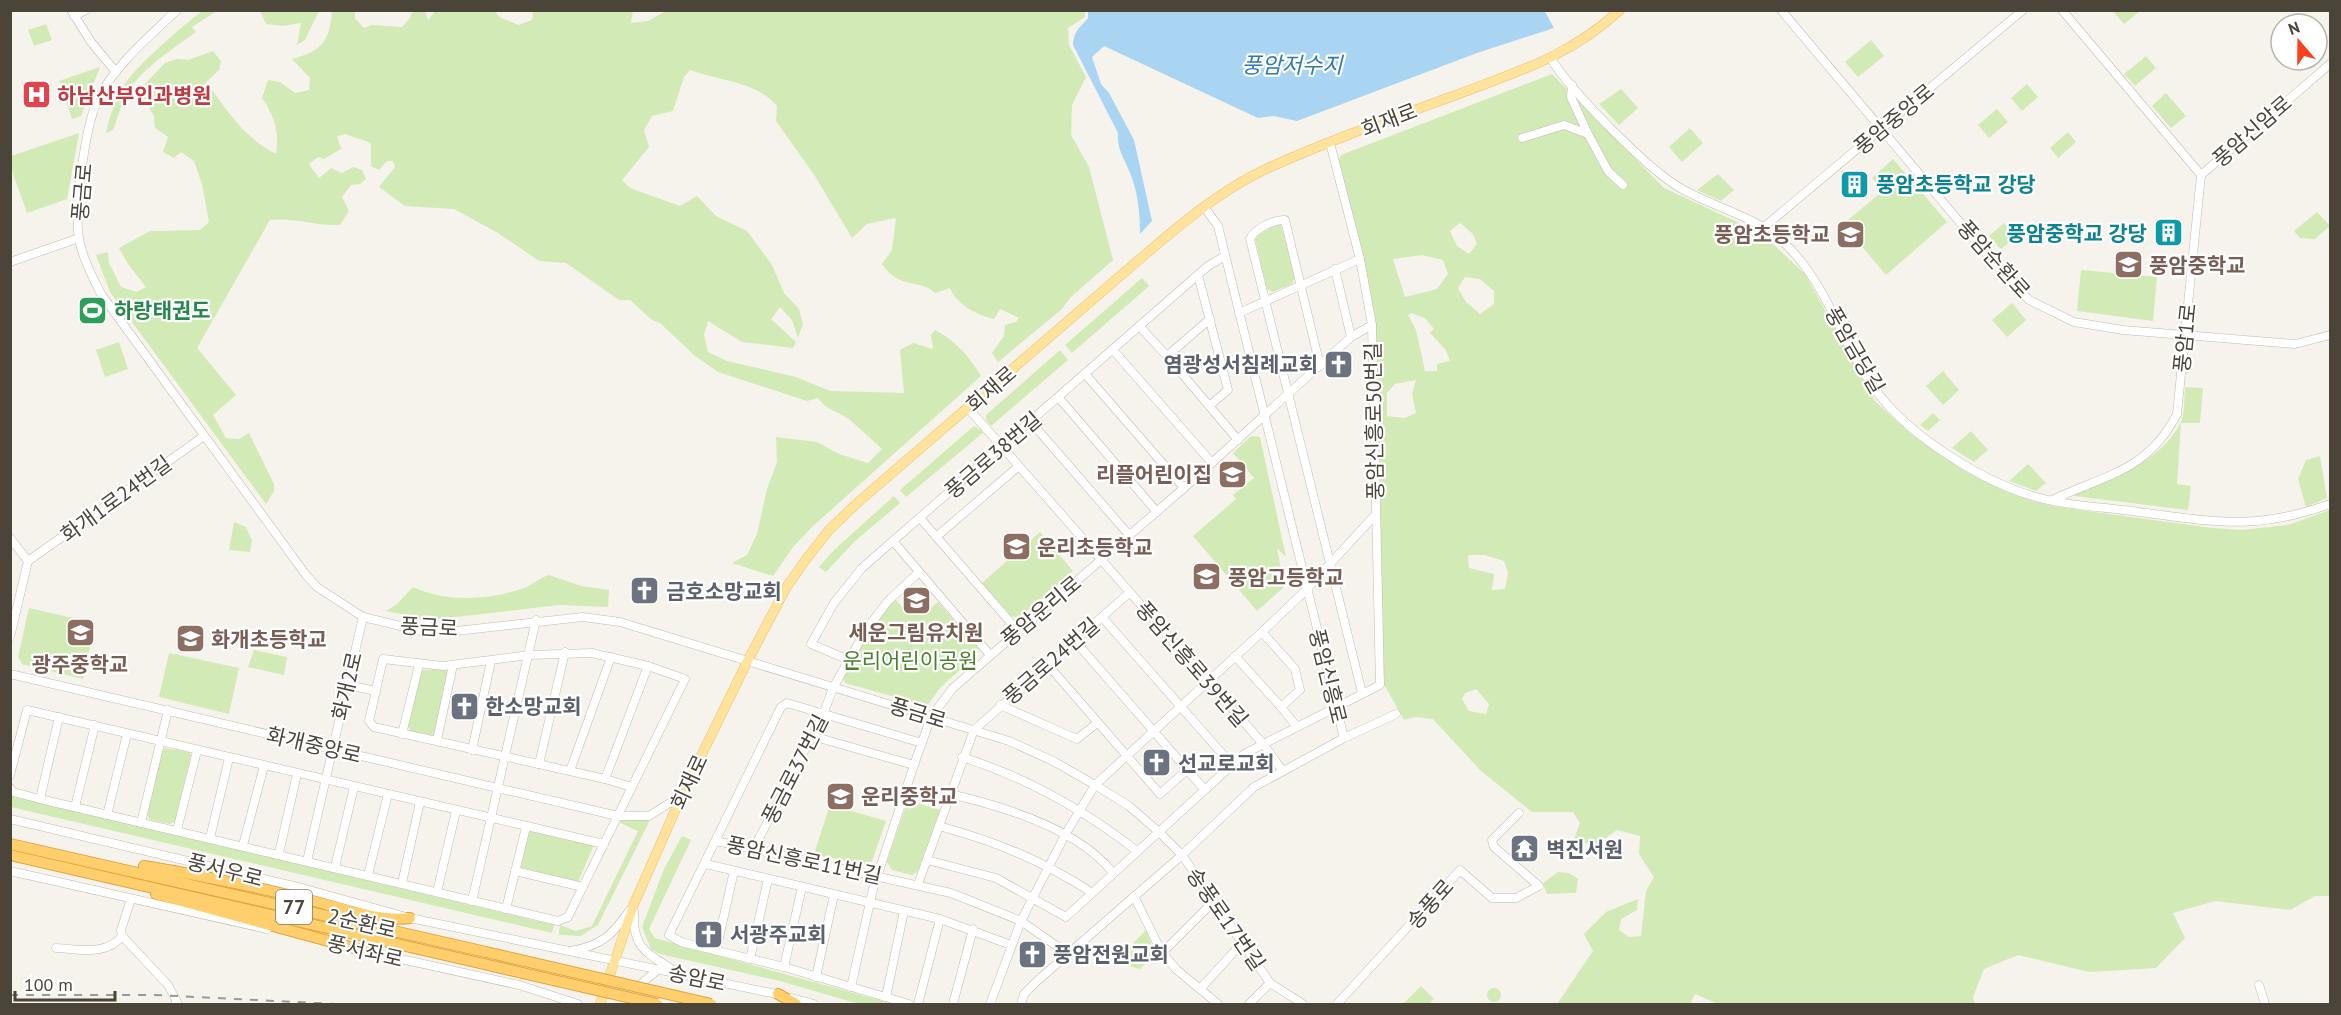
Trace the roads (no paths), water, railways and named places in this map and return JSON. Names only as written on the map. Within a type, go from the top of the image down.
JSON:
[{"type":"highway","name":"2순환로","points":[[10,844],[102,863],[712,1004]]},
{"type":"highway","name":"2순환로","points":[[10,855],[657,1005]]},
{"type":"highway","points":[[102,863],[130,864],[225,880],[370,914],[399,919],[410,918]]},
{"type":"highway","points":[[114,878],[154,894],[365,951]]},
{"type":"highway","points":[[778,994],[796,1005]]},
{"type":"main road","name":"회재로","points":[[600,1005],[634,904],[682,795],[786,588],[829,530],[1192,215],[1256,174],[1330,143],[1551,59],[1599,30],[1620,10]]},
{"type":"street","points":[[86,10],[72,13],[91,42],[116,72]]},
{"type":"street","name":"풍금로","points":[[177,10],[116,72],[98,99],[90,125],[77,211],[79,238],[88,268],[101,294],[317,587],[363,617],[400,627],[445,631],[583,617],[620,622],[974,730],[1028,749],[1095,785],[1129,806],[1182,855]]},
{"type":"street","name":"풍암순환로","points":[[1781,10],[1990,258],[2029,300],[2054,314],[2093,326],[2295,344],[2331,335]]},
{"type":"street","name":"풍암중앙로","points":[[1764,227],[1883,130],[2023,10]]},
{"type":"street","points":[[2062,10],[2201,175]]},
{"type":"street","name":"풍암금당길","points":[[1551,59],[1572,85],[1642,158],[1671,182],[1703,200],[1764,227],[1804,264],[1819,286],[1865,373],[1895,412],[1915,430],[1972,469],[2010,488],[2051,501],[2236,523],[2275,520],[2331,504]]},
{"type":"street","name":"풍암신암로","points":[[2201,175],[2331,64]]},
{"type":"street","points":[[1572,85],[1571,97],[1588,134],[1608,171],[1623,185]]},
{"type":"street","points":[[1522,138],[1545,133],[1564,125],[1588,134]]},
{"type":"street","name":"풍암신흥로50번길","points":[[1034,897],[1066,917],[1244,754],[1380,685],[1372,325],[1360,259],[1330,143]]},
{"type":"street","name":"풍암1로","points":[[2051,501],[2130,466],[2148,455],[2160,442],[2177,414],[2201,175]]},
{"type":"street","name":"풍암신흥로","points":[[1021,1005],[1024,994],[1182,855],[1252,789],[1282,770],[1344,738],[1218,226],[1205,207]]},
{"type":"street","points":[[1320,366],[1285,220],[1279,219],[1252,233],[1250,239],[1362,693]]},
{"type":"street","points":[[10,262],[79,238]]},
{"type":"street","name":"풍금로38번길","points":[[849,660],[811,644],[834,603],[862,568],[1059,399],[1198,275],[1225,256]]},
{"type":"street","points":[[1239,313],[1360,259]]},
{"type":"street","points":[[1335,269],[1351,338]]},
{"type":"street","points":[[1198,275],[1228,390],[1209,406]]},
{"type":"street","points":[[1167,356],[1210,319]]},
{"type":"street","name":"풍암운리로","points":[[851,987],[876,876],[931,717],[953,688],[1157,512],[1351,338],[1372,325]]},
{"type":"street","points":[[1140,327],[1238,440]]},
{"type":"street","points":[[1113,350],[1212,463]]},
{"type":"street","points":[[1086,375],[1184,488]]},
{"type":"street","points":[[1059,399],[1157,512]]},
{"type":"street","name":"풍암신흥로39번길","points":[[968,408],[1264,745],[1282,770]]},
{"type":"street","points":[[1031,422],[1129,535]]},
{"type":"street","name":"화개1로24번길","points":[[28,561],[204,436]]},
{"type":"street","points":[[936,537],[1019,466]]},
{"type":"street","points":[[990,1005],[1021,921],[1079,809],[1095,785],[1306,590],[1329,561],[1376,514]]},
{"type":"street","points":[[920,518],[1018,631]]},
{"type":"street","points":[[10,537],[28,561],[10,637]]},
{"type":"street","points":[[893,541],[990,655]]},
{"type":"street","points":[[833,688],[866,630],[888,601],[918,573]]},
{"type":"street","name":"풍금로24번길","points":[[974,730],[1129,593]]},
{"type":"street","name":"화개2로","points":[[307,861],[363,617]]},
{"type":"street","points":[[1102,617],[1232,765]]},
{"type":"street","points":[[472,901],[536,620]]},
{"type":"street","points":[[1262,632],[1295,669],[1300,690],[1281,707]]},
{"type":"street","points":[[1075,641],[1204,789]]},
{"type":"street","points":[[539,764],[565,652]]},
{"type":"street","points":[[12,790],[40,799],[558,921],[568,917],[632,788],[685,679],[648,666],[611,657],[565,652],[453,666],[419,665],[383,659],[369,721],[374,727],[605,779],[632,788]]},
{"type":"street","points":[[1235,656],[1297,727]]},
{"type":"street","points":[[570,771],[611,657]]},
{"type":"street","points":[[472,750],[491,662]]},
{"type":"street","points":[[402,734],[419,665]]},
{"type":"street","points":[[1048,665],[1160,794],[1187,770]]},
{"type":"street","points":[[437,740],[453,666]]},
{"type":"street","points":[[605,779],[648,666]]},
{"type":"street","name":"화개중앙로","points":[[10,674],[618,816],[649,816],[682,795]]},
{"type":"street","points":[[347,685],[376,691]]},
{"type":"street","name":"풍금로37번길","points":[[754,848],[823,715],[833,688]]},
{"type":"street","name":"풍암신흥로11번길","points":[[922,743],[788,703],[781,707],[716,841],[918,884],[983,904],[1021,921],[1068,954]]},
{"type":"street","points":[[1000,705],[1077,739],[1097,723]]},
{"type":"street","points":[[10,775],[13,751],[27,710],[161,743],[604,844]]},
{"type":"street","points":[[141,823],[168,710]]},
{"type":"street","points":[[1344,738],[1396,714]]},
{"type":"street","points":[[40,799],[60,717]]},
{"type":"street","points":[[75,807],[95,725]]},
{"type":"street","points":[[918,884],[962,757],[974,730]]},
{"type":"street","points":[[107,815],[127,734]]},
{"type":"street","points":[[812,736],[914,765]]},
{"type":"street","points":[[177,830],[196,751]]},
{"type":"street","points":[[962,757],[1027,780],[1079,809],[1137,851]]},
{"type":"street","points":[[210,838],[229,758]]},
{"type":"street","points":[[243,845],[264,766]]},
{"type":"street","points":[[279,854],[297,774]]},
{"type":"street","points":[[335,867],[354,787]]},
{"type":"street","points":[[368,875],[388,795]]},
{"type":"street","points":[[950,795],[1014,811],[1065,835],[1113,873]]},
{"type":"street","points":[[402,883],[420,802]]},
{"type":"street","points":[[437,892],[456,811]]},
{"type":"street","name":"송풍로","points":[[1337,1005],[1460,870],[1492,898],[1516,898],[1539,886],[1494,847],[1492,840],[1519,813]]},
{"type":"street","name":"풍서우로","points":[[10,819],[302,888],[410,918],[614,962]]},
{"type":"street","points":[[939,826],[1011,848],[1049,866],[1091,892]]},
{"type":"street","points":[[506,909],[526,827]]},
{"type":"street","points":[[716,841],[669,935],[681,942],[784,968],[909,1005]]},
{"type":"street","name":"송풍로17번길","points":[[1182,855],[1270,983],[1303,1005]]},
{"type":"street","points":[[927,860],[996,878],[1034,897]]},
{"type":"street","points":[[706,864],[939,919],[973,929],[1011,945]]},
{"type":"street","points":[[515,871],[583,887]]},
{"type":"street","points":[[716,951],[734,871]]},
{"type":"street","name":"풍서좌로","points":[[10,872],[519,985],[578,1005]]},
{"type":"street","points":[[750,959],[768,879]]},
{"type":"street","points":[[784,968],[802,887]]},
{"type":"street","points":[[816,977],[834,895]]},
{"type":"street","points":[[1134,896],[1162,953],[1218,1005]]},
{"type":"street","points":[[131,899],[121,930],[122,936],[168,985],[177,1002],[175,1005]]},
{"type":"street","points":[[1162,953],[1214,901]]},
{"type":"street","points":[[567,952],[588,948],[605,939],[613,933],[634,904]]},
{"type":"street","points":[[634,904],[633,929],[639,945],[646,953],[677,972]]},
{"type":"street","points":[[885,997],[904,911]]},
{"type":"street","points":[[918,1005],[939,919]]},
{"type":"street","points":[[953,1005],[973,929]]},
{"type":"street","points":[[56,948],[108,949],[122,936]]},
{"type":"street","points":[[1200,989],[1243,942]]},
{"type":"street","name":"송암로","points":[[614,962],[677,972],[778,994],[814,1005]]},
{"type":"street","points":[[636,1005],[642,983],[659,969]]},
{"type":"street","name":"송풍로17번길","points":[[1249,1005],[1270,983]]},
{"type":"street","points":[[2259,985],[2265,1005]]},
{"type":"water","name":"풍암저수지","points":[[1544,10],[1554,28],[1477,53],[1297,121],[1274,116],[1258,118],[1104,46],[1092,57],[1101,84],[1109,93],[1134,140],[1152,221],[1140,234],[1137,195],[1120,149],[1118,133],[1073,45],[1076,33],[1088,18],[1088,11]]},
{"type":"railway","points":[[10,995],[156,995],[336,1004]]},
{"type":"place","name":"하남산부인과병원","points":[[36,95]]},
{"type":"place","name":"풍암초등학교 강당","points":[[1855,184]]},
{"type":"place","name":"풍암중학교 강당","points":[[2168,233]]},
{"type":"place","name":"풍암초등학교","points":[[1851,234]]},
{"type":"place","name":"풍암중학교","points":[[2128,265]]},
{"type":"place","name":"하랑태권도","points":[[93,310]]},
{"type":"place","name":"염광성서침례교회","points":[[1339,364]]},
{"type":"place","name":"리플어린이집","points":[[1233,474]]},
{"type":"place","name":"운리초등학교","points":[[1016,547]]},
{"type":"place","name":"풍암고등학교","points":[[1207,577]]},
{"type":"place","name":"금호소망교회","points":[[645,591]]},
{"type":"place","name":"세운그림유치원","points":[[916,601]]},
{"type":"place","name":"광주중학교","points":[[80,633]]},
{"type":"place","name":"화개초등학교","points":[[190,639]]},
{"type":"place","name":"한소망교회","points":[[464,706]]},
{"type":"place","name":"선교로교회","points":[[1157,763]]},
{"type":"place","name":"운리중학교","points":[[840,796]]},
{"type":"place","name":"벽진서원","points":[[1525,849]]},
{"type":"place","name":"서광주교회","points":[[709,934]]},
{"type":"place","name":"풍암전원교회","points":[[1032,954]]},
{"type":"park label","name":"운리어린이공원","points":[[910,660]]}]
